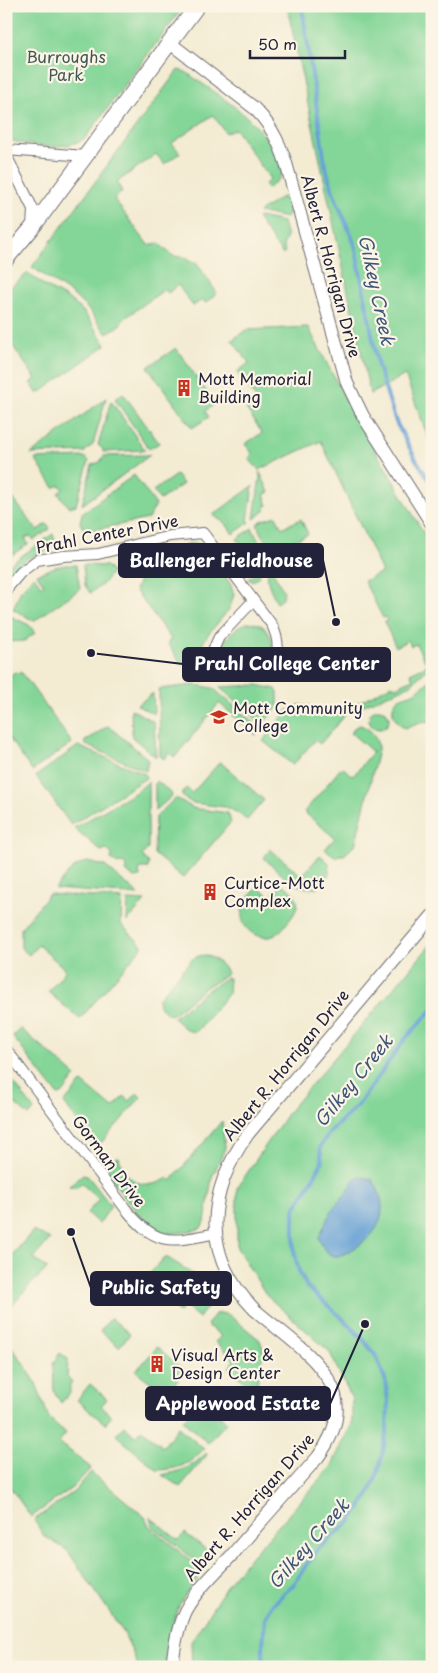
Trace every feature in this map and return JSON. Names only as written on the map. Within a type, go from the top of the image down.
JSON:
[{"type":"main road","points":[[6,259],[32,228],[198,6]]},
{"type":"street","name":"Albert R. Horrigan Drive","points":[[170,43],[253,107],[262,115],[276,136],[286,163],[347,383],[363,416],[432,524]]},
{"type":"street","points":[[6,150],[86,156]]},
{"type":"street","points":[[6,154],[33,209],[32,228]]},
{"type":"street","name":"Prahl Center Drive","points":[[6,593],[9,586],[21,572],[37,560],[98,554],[170,536],[203,533],[272,625],[278,638],[278,651],[269,667],[256,672],[228,674],[216,669],[210,657],[219,637],[253,601]]},
{"type":"street","name":"Albert R. Horrigan Drive","points":[[172,1667],[178,1630],[185,1612],[194,1598],[204,1583],[228,1559],[318,1457],[332,1434],[335,1422],[335,1397],[328,1377],[314,1360],[246,1301],[230,1278],[224,1265],[220,1252],[215,1215],[218,1196],[229,1163],[238,1148],[315,1053],[432,916]]},
{"type":"street","name":"Gorman Drive","points":[[6,1048],[125,1208],[144,1229],[157,1236],[172,1240],[217,1233]]},
{"type":"green space","name":"Burroughs Park","points":[[6,6],[184,6],[86,137],[69,145],[47,146],[25,144],[6,139]]},
{"type":"green space","points":[[287,6],[432,6],[432,448],[405,375],[370,394]]},
{"type":"green space","points":[[178,70],[186,72],[226,100],[252,122],[272,147],[282,172],[278,180],[267,189],[264,186],[270,179],[235,129],[226,133],[213,115],[172,143],[180,153],[164,164],[156,154],[117,182],[122,192],[114,199],[148,245],[158,243],[173,256],[187,258],[188,261],[196,262],[217,293],[206,303],[202,300],[193,306],[178,285],[168,293],[165,289],[125,318],[118,327],[106,333],[88,309],[73,295],[32,267]]},
{"type":"green space","points":[[282,197],[290,201],[291,205],[286,218],[259,212]]},
{"type":"green space","points":[[257,218],[283,222],[287,237],[283,245],[285,252],[283,255]]},
{"type":"green space","points":[[28,273],[45,286],[70,300],[83,311],[106,345],[38,394],[30,383],[36,379],[12,345],[6,349],[6,291]]},
{"type":"green space","points":[[308,327],[347,402],[432,547],[432,665],[409,686],[359,707],[350,707],[391,685],[396,687],[413,679],[410,673],[427,665],[416,644],[411,646],[408,640],[396,647],[384,622],[387,621],[386,617],[383,618],[364,581],[382,572],[321,441],[259,470],[249,459],[252,453],[245,444],[262,433],[246,408],[257,400],[237,372],[249,363],[232,340],[246,330]]},
{"type":"green space","points":[[176,348],[215,404],[205,411],[209,417],[192,428],[148,367]]},
{"type":"green space","points":[[123,393],[159,443],[149,449],[115,399]]},
{"type":"green space","points":[[106,398],[93,445],[85,452],[31,454]]},
{"type":"green space","points":[[111,401],[145,450],[103,452],[103,449],[98,445]]},
{"type":"green space","points":[[150,455],[82,505],[92,465],[100,462],[104,456]]},
{"type":"green space","points":[[85,457],[89,461],[76,505],[69,507],[58,493],[63,489],[60,485],[54,488],[35,459]]},
{"type":"green space","points":[[259,470],[269,492],[264,495],[268,505],[264,507],[266,510],[254,519],[260,477]]},
{"type":"green space","points":[[134,475],[156,505],[148,519],[88,531],[84,530],[80,523],[82,513]]},
{"type":"green space","points":[[176,475],[183,484],[160,500],[153,491]]},
{"type":"green space","points":[[253,486],[248,520],[250,522],[233,534],[226,524],[213,515]]},
{"type":"green space","points":[[6,489],[37,530],[47,524],[50,529],[34,540],[30,536],[25,538],[28,544],[9,557],[6,553]]},
{"type":"green space","points":[[276,516],[282,528],[301,519],[308,534],[271,552],[257,524]]},
{"type":"green space","points":[[252,528],[267,558],[260,574],[255,580],[248,579],[258,569],[237,539]]},
{"type":"green space","points":[[53,534],[55,541],[50,549],[26,559],[6,580],[6,567]]},
{"type":"green space","points":[[195,543],[201,545],[207,551],[231,585],[234,594],[230,608],[207,636],[197,654],[182,665],[168,644],[171,639],[135,590],[140,577],[187,544]]},
{"type":"green space","points":[[66,565],[76,565],[80,589],[34,621],[13,609],[21,590],[34,576],[42,586],[44,584],[37,574]]},
{"type":"green space","points":[[83,565],[106,566],[112,572],[102,585],[90,593],[85,585]]},
{"type":"green space","points":[[270,566],[284,592],[282,600],[277,603],[268,580]]},
{"type":"green space","points":[[10,616],[29,625],[35,633],[24,641],[6,642],[6,625]]},
{"type":"green space","points":[[247,623],[259,624],[268,632],[272,643],[270,654],[262,663],[255,666],[235,669],[223,667],[219,662],[217,651],[234,631]]},
{"type":"green space","points":[[198,661],[201,662],[205,681],[194,681],[186,670]]},
{"type":"green space","points":[[15,672],[22,673],[72,743],[32,771],[6,734],[6,678]]},
{"type":"green space","points":[[432,678],[432,721],[420,722],[405,728],[395,719],[393,707],[395,703],[398,699],[418,690]]},
{"type":"green space","points":[[195,685],[213,688],[261,729],[256,735],[219,703],[175,757],[169,753],[164,759],[160,756],[159,689]]},
{"type":"green space","points":[[257,685],[276,689],[278,693],[278,707],[264,722],[260,722],[219,687]]},
{"type":"green space","points":[[153,693],[154,714],[137,705]]},
{"type":"green space","points":[[299,705],[339,710],[345,715],[320,744],[315,740],[293,765],[263,741],[287,711]]},
{"type":"green space","points":[[131,709],[154,722],[156,757],[132,737]]},
{"type":"green space","points":[[379,709],[386,712],[389,719],[386,726],[379,729],[372,726],[369,719],[372,712]]},
{"type":"green space","points":[[360,725],[374,734],[378,750],[355,845],[344,855],[336,857],[325,849],[335,838],[304,812],[342,767],[353,776],[373,752],[351,733],[355,727]]},
{"type":"green space","points":[[108,726],[148,759],[146,771],[86,745],[84,742]]},
{"type":"green space","points":[[78,746],[145,774],[146,778],[71,825],[36,776]]},
{"type":"green space","points":[[220,762],[264,800],[247,820],[225,807],[192,803],[182,796],[186,788],[192,793]]},
{"type":"green space","points":[[157,781],[172,796],[155,811],[155,783]]},
{"type":"green space","points":[[148,782],[148,849],[142,855],[149,863],[148,868],[141,868],[139,871],[140,877],[134,878],[126,871],[125,864],[118,864],[111,859],[112,854],[106,849],[101,851],[74,828],[136,792]]},
{"type":"green space","points":[[174,799],[178,799],[193,808],[228,813],[231,822],[183,878],[154,854],[155,818]]},
{"type":"green space","points":[[270,849],[302,876],[320,855],[330,864],[328,868],[330,873],[320,886],[312,888],[296,885],[264,858]]},
{"type":"green space","points":[[87,862],[105,866],[139,895],[55,889],[73,869]]},
{"type":"green space","points":[[282,884],[296,897],[297,906],[292,917],[283,929],[273,936],[266,937],[254,934],[244,925],[242,919],[245,903],[258,887],[270,897]]},
{"type":"green space","points":[[49,894],[122,899],[121,924],[143,946],[80,1019],[48,992],[66,970],[38,945],[29,955],[21,948],[21,928]]},
{"type":"green space","points":[[128,900],[145,901],[127,922]]},
{"type":"green space","points":[[432,943],[432,1667],[192,1667],[191,1642],[231,1579],[331,1467],[352,1424],[352,1399],[329,1351],[267,1296],[237,1248],[237,1188],[289,1111]]},
{"type":"green space","points":[[203,955],[217,961],[227,973],[206,987],[173,1014],[169,1015],[159,1006],[158,999],[191,960]]},
{"type":"green space","points":[[229,978],[228,994],[198,1030],[191,1032],[173,1018],[206,991]]},
{"type":"green space","points":[[20,1028],[76,1076],[62,1094],[58,1095],[13,1037]]},
{"type":"green space","points":[[6,1072],[34,1110],[29,1116],[6,1096]]},
{"type":"green space","points":[[82,1082],[113,1108],[124,1096],[130,1101],[137,1093],[141,1097],[101,1143],[93,1143],[64,1103]]},
{"type":"green space","points":[[222,1121],[225,1148],[212,1177],[205,1222],[200,1229],[165,1233],[156,1229],[137,1213],[98,1159],[119,1157],[126,1173],[137,1182],[152,1184],[168,1178],[171,1181]]},
{"type":"green space","points":[[83,1174],[87,1175],[111,1206],[99,1224],[87,1213],[99,1199],[81,1183],[77,1187],[69,1186]]},
{"type":"green space","points":[[33,1231],[50,1239],[34,1258],[47,1269],[28,1287],[6,1313],[6,1262]]},
{"type":"green space","points":[[164,1258],[168,1258],[188,1271],[208,1289],[210,1302],[199,1318],[185,1306],[179,1312],[161,1297],[153,1304],[136,1289]]},
{"type":"green space","points":[[215,1314],[229,1315],[260,1340],[264,1352],[256,1388],[246,1400],[238,1393],[246,1383],[229,1368],[234,1359],[215,1342],[221,1336],[207,1325]]},
{"type":"green space","points":[[111,1318],[130,1334],[119,1347],[100,1331]]},
{"type":"green space","points":[[6,1338],[35,1381],[49,1418],[66,1433],[59,1442],[91,1468],[72,1488],[31,1517],[6,1481]]},
{"type":"green space","points":[[157,1347],[185,1371],[166,1394],[136,1371]]},
{"type":"green space","points":[[60,1353],[68,1359],[67,1376],[72,1382],[69,1386],[71,1392],[61,1403],[54,1391],[53,1364]]},
{"type":"green space","points":[[90,1384],[107,1399],[101,1406],[112,1416],[105,1424],[77,1400]]},
{"type":"green space","points":[[202,1394],[214,1403],[211,1408],[227,1422],[208,1443],[183,1421]]},
{"type":"green space","points":[[124,1426],[135,1436],[142,1430],[163,1447],[178,1427],[204,1449],[183,1465],[172,1469],[157,1470],[116,1435]]},
{"type":"green space","points":[[206,1453],[207,1455],[180,1487],[162,1475],[186,1468]]},
{"type":"green space","points":[[91,1472],[145,1517],[149,1526],[203,1571],[180,1603],[169,1635],[164,1667],[137,1667],[124,1633],[67,1550],[44,1536],[34,1520],[75,1491]]},
{"type":"green space","points":[[150,1517],[178,1540],[185,1533],[208,1551],[209,1558],[201,1565],[152,1526]]},
{"type":"water","points":[[361,1177],[372,1179],[378,1189],[382,1209],[381,1218],[377,1227],[363,1243],[342,1255],[329,1254],[324,1249],[319,1237],[329,1216],[347,1193],[353,1180]]},
{"type":"waterway","name":"Gilkey Creek","points":[[302,6],[325,164],[333,192],[355,245],[378,366],[396,422],[415,458],[432,484]]},
{"type":"waterway","name":"Gilkey Creek","points":[[263,1667],[265,1618],[272,1605],[295,1583],[319,1548],[350,1522],[368,1496],[377,1475],[387,1428],[388,1401],[385,1379],[376,1356],[362,1338],[307,1287],[299,1271],[294,1251],[294,1210],[322,1162],[320,1147],[329,1133],[358,1105],[405,1039],[432,1010]]},
{"type":"place","name":"Mott Memorial Building","points":[[184,388]]},
{"type":"place","name":"Ballenger Fieldhouse","points":[[336,622]]},
{"type":"place","name":"Prahl College Center","points":[[91,653]]},
{"type":"place","name":"Mott Community College","points":[[219,717]]},
{"type":"place","name":"Curtice-Mott Complex","points":[[210,892]]},
{"type":"place","name":"Public Safety","points":[[71,1232]]},
{"type":"place","name":"Applewood Estate","points":[[365,1324]]},
{"type":"place","name":"Visual Arts & Design Center","points":[[157,1364]]}]
